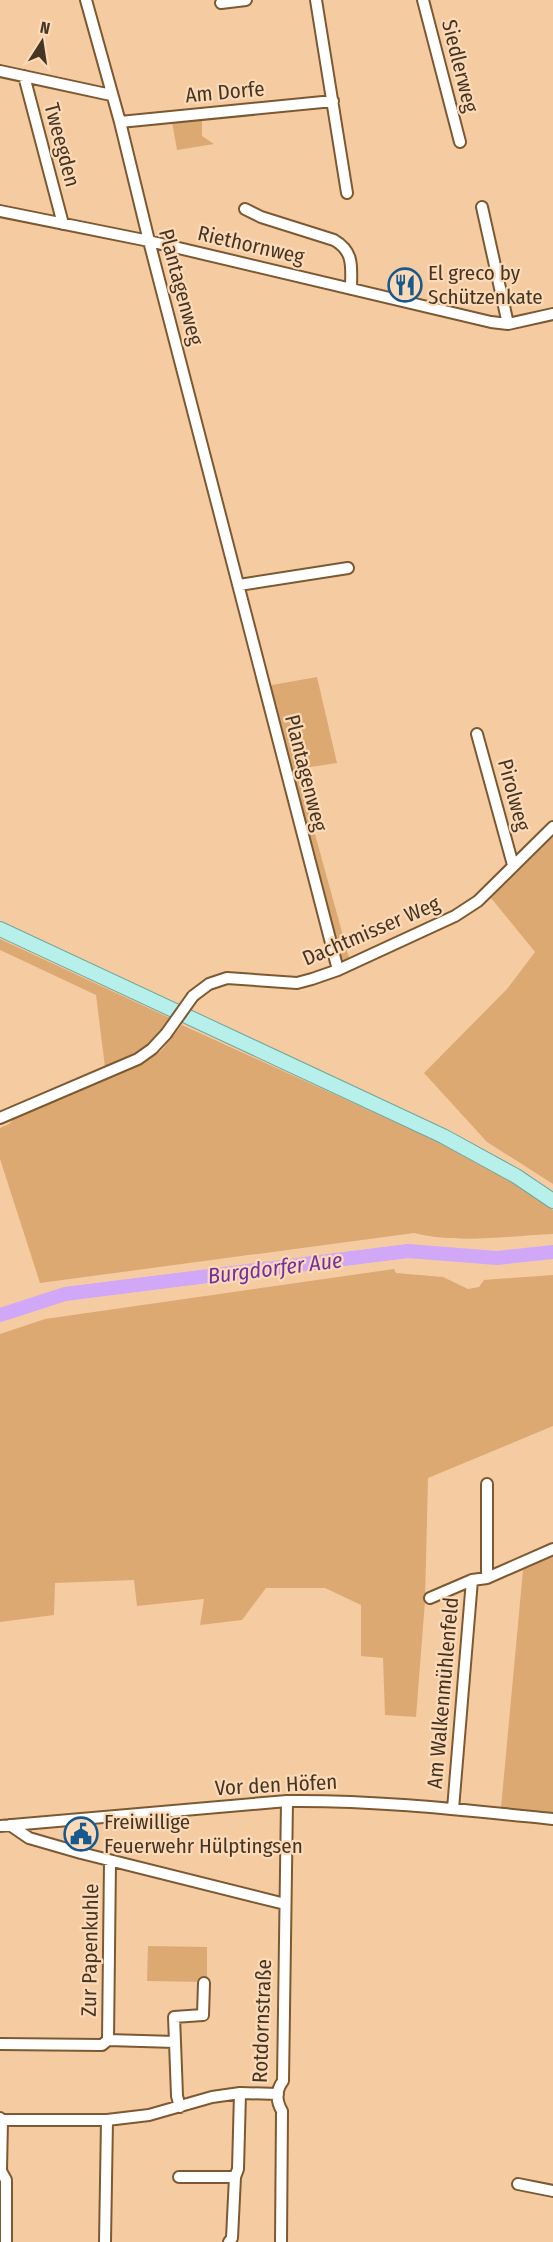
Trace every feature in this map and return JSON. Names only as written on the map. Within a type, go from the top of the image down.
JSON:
[{"type":"main road","points":[[0,929],[443,1136],[516,1176],[553,1201]]},
{"type":"street","name":"Plantagenweg","points":[[86,0],[120,122],[148,241],[338,970]]},
{"type":"street","points":[[221,3],[246,0]]},
{"type":"street","points":[[316,0],[347,193]]},
{"type":"street","name":"Siedlerweg","points":[[423,0],[460,141]]},
{"type":"street","name":"Tweegden","points":[[0,71],[111,94]]},
{"type":"street","name":"Tweegden","points":[[24,76],[63,224]]},
{"type":"street","name":"Am Dorfe","points":[[120,122],[333,101]]},
{"type":"street","points":[[482,207],[508,324]]},
{"type":"street","name":"Riethornweg","points":[[245,209],[261,217],[334,240],[345,246],[351,260],[351,289]]},
{"type":"street","name":"Riethornweg","points":[[0,211],[148,241],[491,322],[508,324],[553,314]]},
{"type":"street","points":[[238,585],[348,568]]},
{"type":"street","name":"Pirolweg","points":[[477,734],[513,865]]},
{"type":"street","name":"Dachtmisser Weg","points":[[0,1118],[138,1059],[152,1049],[166,1034],[193,996],[209,984],[227,978],[297,983],[338,970],[454,916],[478,901],[553,826]]},
{"type":"street","points":[[487,1484],[487,1578]]},
{"type":"street","name":"Am Walkenmühlenfeld","points":[[430,1599],[472,1580],[487,1578],[553,1549]]},
{"type":"street","name":"Am Walkenmühlenfeld","points":[[453,1809],[472,1580]]},
{"type":"street","name":"Vor den Höfen","points":[[5,1826],[287,1801],[392,1803],[553,1820]]},
{"type":"street","name":"Rotdornstraße","points":[[281,2242],[282,2111],[278,2104],[278,2087],[283,2080],[287,1801]]},
{"type":"street","name":"Zur Papenkuhle","points":[[5,1826],[29,1838],[110,1861],[285,1904]]},
{"type":"street","name":"Zur Papenkuhle","points":[[108,2040],[110,1861]]},
{"type":"street","points":[[180,2107],[177,2096],[174,2017],[203,2015],[204,1983]]},
{"type":"street","points":[[0,2044],[102,2045],[108,2040],[175,2042]]},
{"type":"street","points":[[229,2242],[232,2238],[235,2177],[238,2169],[240,2093]]},
{"type":"street","points":[[3,2242],[6,2180],[1,2171],[1,2119],[107,2120],[149,2115],[212,2097],[240,2093],[278,2094]]},
{"type":"street","points":[[105,2242],[107,2120]]},
{"type":"street","points":[[179,2176],[235,2177]]},
{"type":"street","points":[[518,2184],[553,2191]]},
{"type":"shaded area","points":[[202,119],[202,136],[214,144],[177,150],[172,122]]},
{"type":"shaded area","points":[[317,677],[337,763],[297,769],[350,961],[343,963],[337,957],[269,690],[272,685]]},
{"type":"shaded area","points":[[553,836],[553,1184],[487,1142],[424,1073],[507,989],[535,952],[491,898]]},
{"type":"shaded area","points":[[0,939],[172,1019],[145,1048],[105,1067],[96,995],[0,950]]},
{"type":"shaded area","points":[[182,1025],[476,1159],[553,1210],[553,1234],[466,1239],[414,1233],[40,1283],[0,1159],[0,1128],[9,1124],[21,1112],[143,1061],[161,1051]]},
{"type":"shaded area","points":[[394,1269],[396,1273],[443,1277],[468,1289],[479,1287],[484,1280],[553,1275],[553,1426],[428,1478],[425,1601],[416,1717],[385,1715],[383,1658],[361,1656],[361,1605],[325,1588],[266,1588],[242,1620],[200,1625],[204,1599],[137,1606],[134,1580],[55,1583],[54,1615],[0,1622],[0,1334],[45,1319]]},
{"type":"shaded area","points":[[553,1556],[553,1813],[501,1808],[523,1570]]},
{"type":"shaded area","points":[[148,1946],[207,1947],[207,1982],[147,1981]]},
{"type":"waterway","name":"Burgdorfer Aue","points":[[0,1315],[65,1294],[408,1251],[497,1258],[553,1252]]},
{"type":"place","name":"El greco by Schützenkate","points":[[405,285]]},
{"type":"place","name":"Freiwillige Feuerwehr Hülptingsen","points":[[81,1834]]}]
